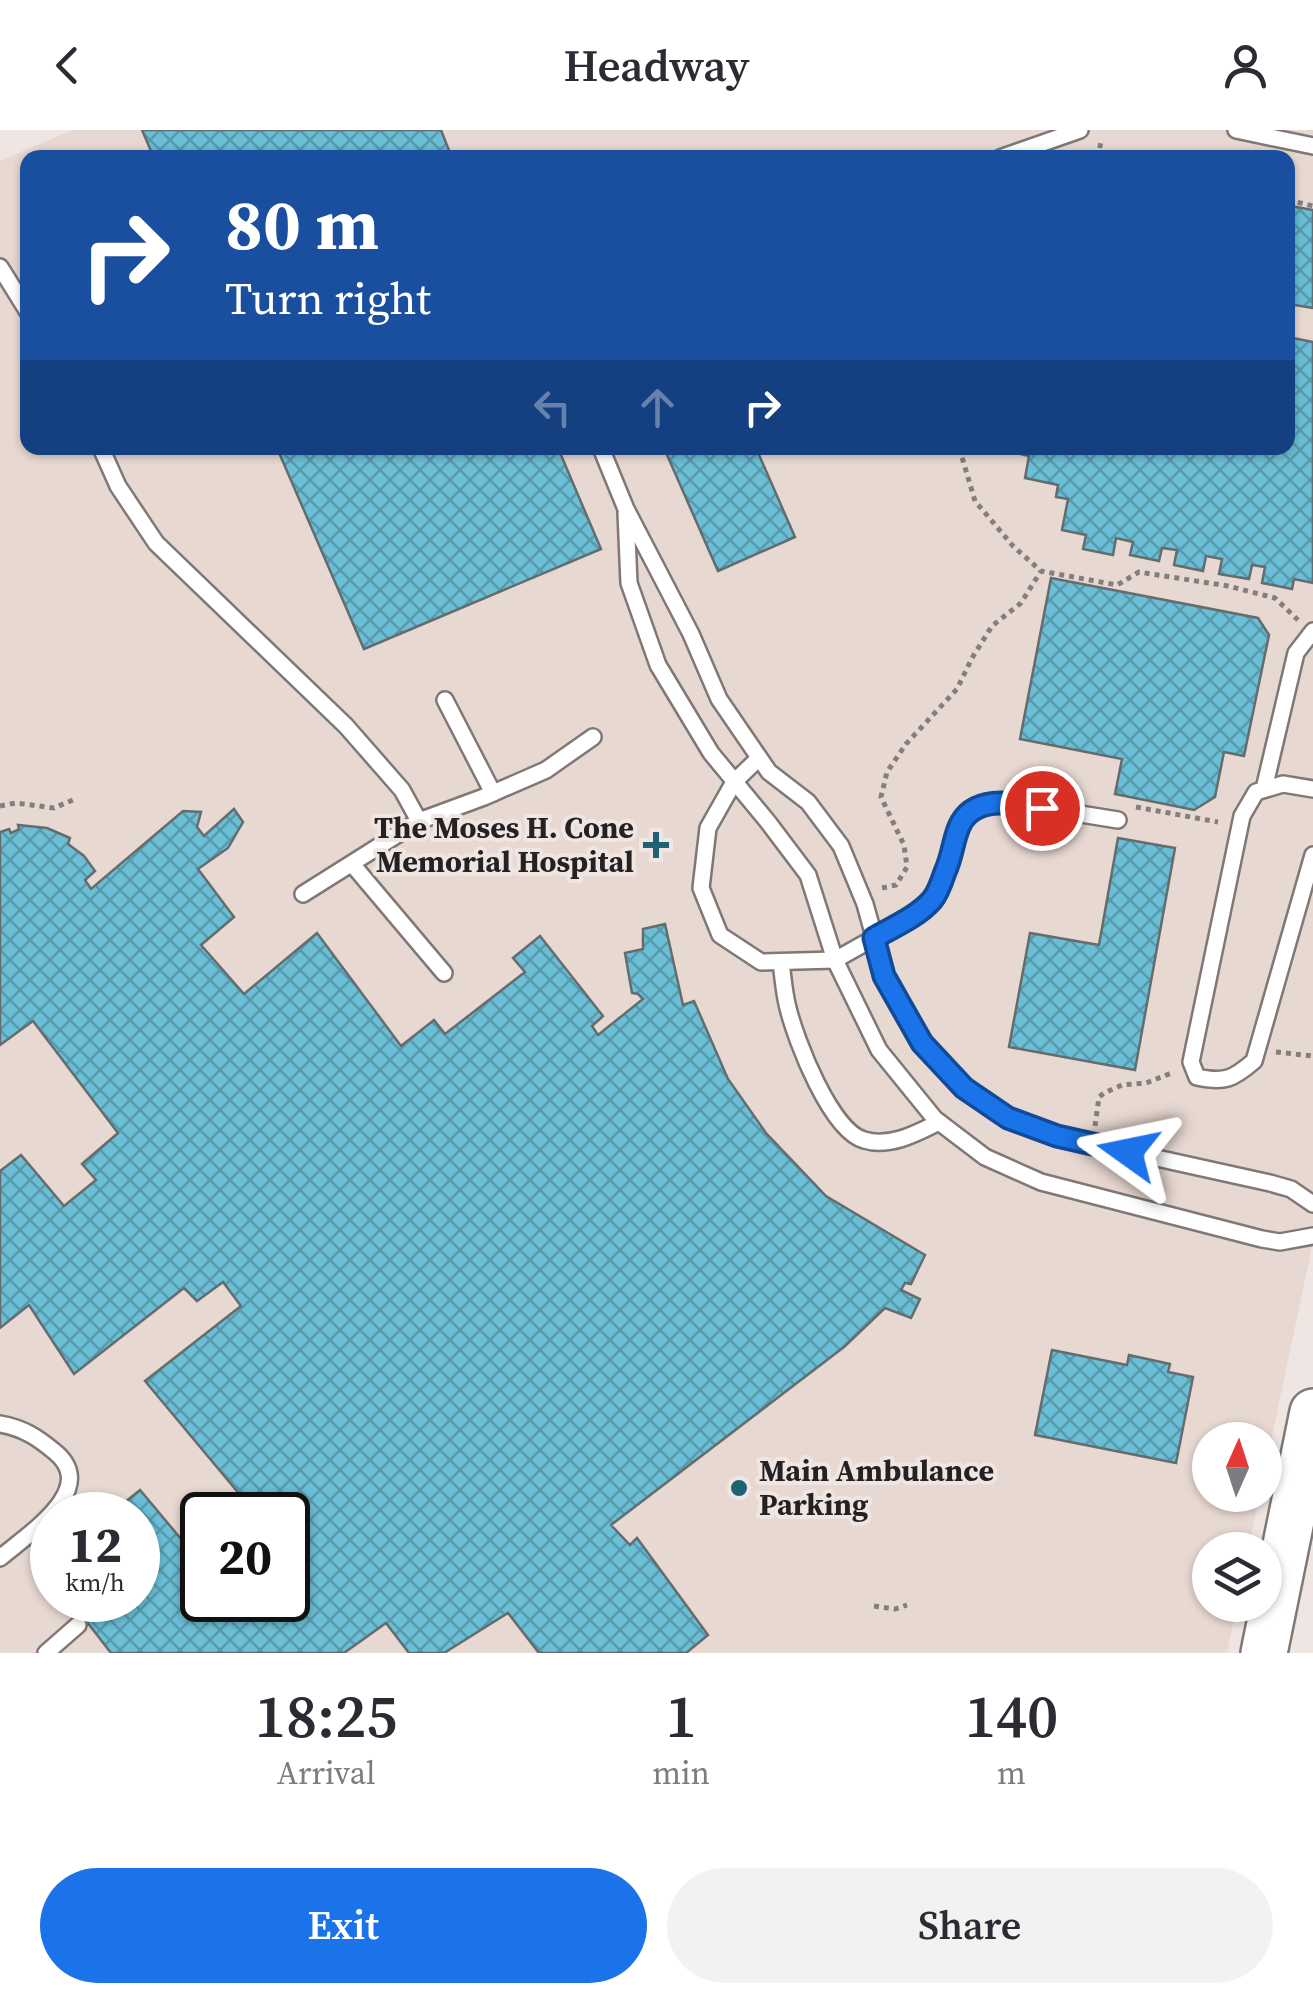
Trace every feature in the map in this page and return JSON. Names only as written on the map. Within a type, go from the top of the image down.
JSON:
[{"type":"main road","points":[[1264,1653],[1313,1412]]},
{"type":"lane","points":[[1023,150],[1080,130]]},
{"type":"lane","points":[[1236,130],[1313,146]]},
{"type":"lane","points":[[0,267],[20,299]]},
{"type":"lane","points":[[104,455],[118,486],[156,543],[346,726],[402,790],[418,820]]},
{"type":"lane","points":[[604,455],[626,510],[691,634],[718,699],[769,772],[808,802],[841,846],[861,894],[884,976],[922,1043],[964,1088],[1008,1118],[1057,1136],[1270,1183],[1291,1189],[1313,1204]]},
{"type":"lane","points":[[626,510],[629,583],[658,665],[706,746],[808,876],[835,960],[879,1050],[938,1122],[984,1157],[1042,1182],[1262,1239],[1280,1242],[1313,1236]]},
{"type":"lane","points":[[1264,789],[1296,653],[1312,632]]},
{"type":"lane","points":[[446,700],[494,793]]},
{"type":"lane","points":[[303,894],[418,820],[546,770],[593,737]]},
{"type":"lane","points":[[759,758],[734,782],[708,828],[701,888],[720,935],[761,962],[835,960],[906,920],[934,898],[960,824],[971,810],[988,804],[1012,803],[1118,820]]},
{"type":"lane","points":[[1313,790],[1283,784],[1264,789],[1256,792],[1242,816],[1195,1044],[1193,1065],[1197,1077],[1218,1082],[1237,1075],[1254,1061],[1313,856]]},
{"type":"lane","points":[[352,864],[444,973]]},
{"type":"lane","points":[[781,962],[788,1010],[813,1078],[841,1124],[860,1139],[883,1142],[899,1140],[938,1122]]},
{"type":"lane","points":[[0,1424],[33,1433],[65,1460],[72,1474],[56,1510],[0,1558]]},
{"type":"lane","points":[[46,1653],[78,1626]]},
{"type":"path","points":[[961,455],[975,501],[1041,571],[1117,585],[1139,572],[1228,586],[1275,598],[1312,632]]},
{"type":"path","points":[[861,894],[896,885],[906,867],[904,844],[882,797],[887,772],[906,744],[957,690],[992,626],[1020,603],[1041,571]]},
{"type":"path","points":[[0,806],[16,803],[54,808],[75,799]]},
{"type":"path","points":[[1118,820],[1124,805],[1240,825]]},
{"type":"path","points":[[1258,1050],[1313,1056]]},
{"type":"path","points":[[1092,1144],[1104,1093],[1193,1065]]},
{"type":"path","points":[[874,1606],[895,1609],[907,1605]]},
{"type":"shaded area","name":"The Moses H. Cone Memorial Hospital","points":[[72,130],[1313,130],[1313,1242],[1275,1422],[1192,1422],[1192,1512],[1256,1512],[1252,1532],[1192,1532],[1192,1622],[1233,1622],[1227,1653],[0,1653],[0,161],[20,152],[20,455],[1295,455],[1295,150],[26,150]]},
{"type":"building","points":[[142,130],[441,130],[449,150],[151,150]]},
{"type":"building","points":[[1295,207],[1313,210],[1313,308],[1295,305]]},
{"type":"building","points":[[1295,338],[1313,342],[1313,583],[1294,579],[1292,589],[1262,583],[1265,567],[1252,565],[1249,579],[1219,574],[1222,559],[1206,556],[1203,571],[1174,565],[1177,550],[1162,548],[1159,561],[1130,555],[1133,542],[1116,538],[1113,555],[1083,549],[1086,535],[1062,530],[1068,499],[1056,497],[1058,485],[1025,478],[1029,456],[1025,455],[1295,455]]},
{"type":"building","points":[[280,455],[561,455],[601,549],[364,649]]},
{"type":"building","points":[[667,455],[759,455],[795,537],[718,571]]},
{"type":"building","points":[[1051,578],[1258,618],[1269,635],[1244,756],[1224,752],[1215,797],[1194,810],[1115,794],[1122,759],[1020,739]]},
{"type":"building","points":[[234,809],[243,822],[228,848],[198,869],[234,917],[201,945],[244,994],[317,933],[401,1046],[434,1020],[445,1034],[525,972],[513,958],[540,936],[603,1016],[592,1026],[598,1035],[643,999],[632,993],[625,953],[643,949],[643,929],[665,924],[683,1005],[694,1001],[728,1079],[766,1133],[826,1196],[925,1255],[911,1284],[905,1283],[901,1290],[920,1299],[911,1318],[885,1308],[844,1347],[611,1525],[630,1545],[637,1538],[708,1635],[686,1653],[539,1653],[508,1613],[444,1653],[409,1653],[386,1623],[344,1653],[111,1653],[87,1622],[160,1622],[160,1514],[180,1538],[180,1622],[310,1622],[310,1492],[238,1492],[145,1381],[241,1306],[223,1282],[197,1301],[184,1288],[74,1374],[29,1305],[0,1328],[0,1171],[21,1155],[64,1206],[96,1180],[82,1164],[118,1133],[33,1021],[0,1045],[0,832],[9,829],[11,833],[19,829],[18,825],[47,828],[70,838],[68,844],[95,871],[85,880],[91,889],[183,811],[201,812],[197,827],[204,836]]},
{"type":"building","points":[[1118,838],[1175,848],[1135,1070],[1009,1047],[1030,933],[1099,945]]},
{"type":"building","points":[[1052,1350],[1127,1365],[1129,1355],[1170,1364],[1168,1372],[1193,1377],[1176,1463],[1035,1435]]},
{"type":"place","name":"The Moses H. Cone Memorial Hospital","points":[[656,845]]},
{"type":"place","name":"Main Ambulance Parking","points":[[739,1488]]},
{"type":"route","points":[[1042,808],[1012,803],[988,804],[971,810],[960,824],[934,898],[874,938],[884,976],[922,1043],[964,1088],[1008,1118],[1057,1136],[1128,1152]]}]
